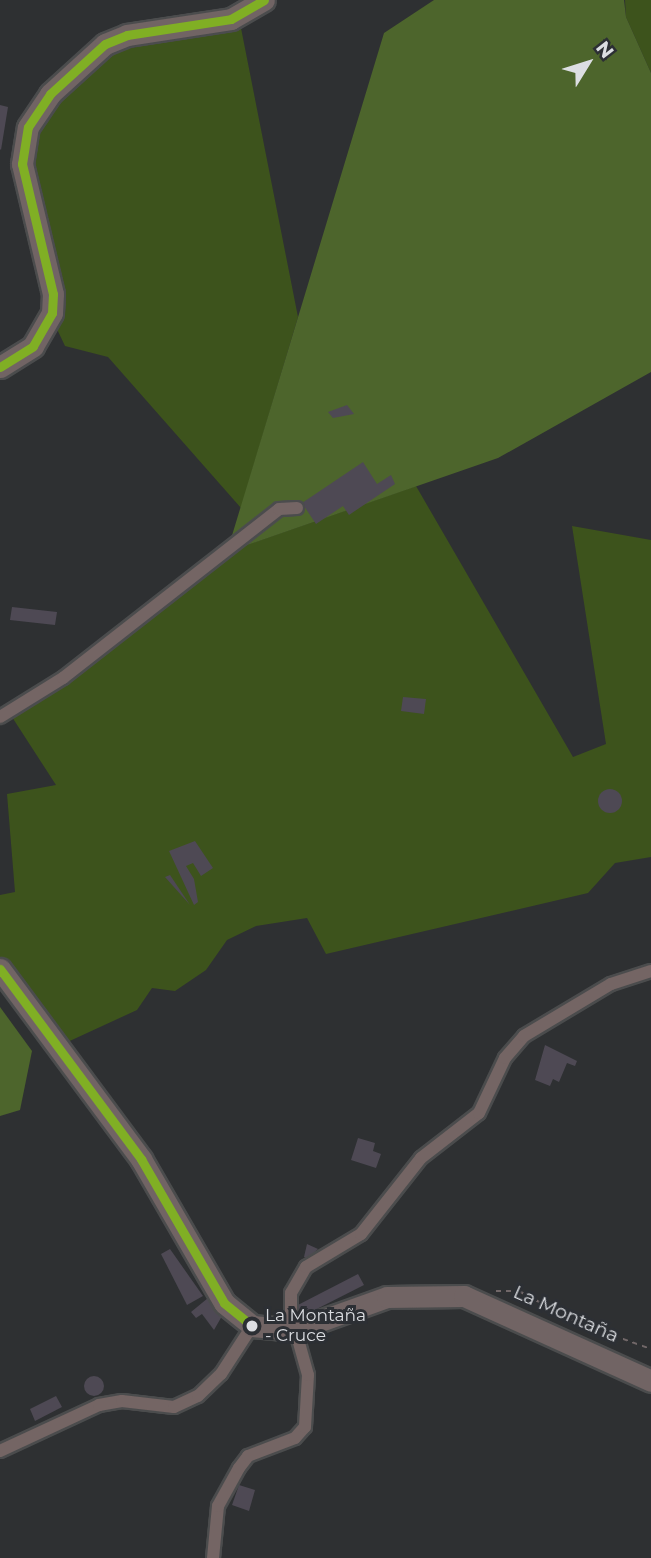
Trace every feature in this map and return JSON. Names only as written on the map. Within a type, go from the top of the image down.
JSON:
[{"type":"highway","points":[[0,367],[33,346],[52,313],[53,294],[22,164],[28,127],[50,94],[105,44],[127,35],[231,19],[264,0]]},
{"type":"highway","points":[[0,969],[141,1159],[225,1303],[252,1326]]},
{"type":"highway","name":"La Montaña","points":[[252,1326],[295,1330],[387,1297],[464,1296],[486,1302],[578,1351],[651,1381]]},
{"type":"street","points":[[0,718],[107,645],[279,509],[297,508]]},
{"type":"street","points":[[213,1558],[218,1506],[239,1468],[248,1456],[295,1438],[305,1427],[308,1375],[295,1330],[291,1293],[306,1267],[361,1234],[421,1158],[478,1114],[511,1048],[611,984],[651,971]]},
{"type":"street","points":[[0,1451],[99,1405],[121,1401],[174,1407],[198,1396],[221,1374],[252,1326]]},
{"type":"path","name":"La Montaña","points":[[486,1302],[495,1291],[508,1287],[576,1322],[651,1349]]},
{"type":"green space","points":[[434,0],[624,0],[626,17],[651,73],[651,372],[498,458],[227,552],[384,33]]},
{"type":"green space","points":[[625,0],[651,0],[651,73],[626,17]]},
{"type":"green space","points":[[240,23],[298,317],[241,508],[108,357],[65,346],[56,327],[28,145],[43,113],[101,55]]},
{"type":"green space","points":[[416,486],[573,757],[606,744],[572,526],[651,540],[651,857],[615,863],[588,893],[326,954],[307,918],[256,926],[227,940],[206,970],[175,991],[152,988],[137,1010],[61,1045],[0,958],[0,895],[15,892],[7,794],[56,785],[12,717],[227,552]]},
{"type":"green space","points":[[0,1007],[32,1051],[20,1110],[0,1116]]},
{"type":"building","points":[[0,105],[8,107],[1,150],[0,149]]},
{"type":"building","points":[[347,405],[354,414],[333,418],[328,412]]},
{"type":"building","points":[[363,462],[377,484],[391,475],[395,484],[349,515],[343,506],[316,524],[302,503]]},
{"type":"building","points":[[12,607],[57,612],[55,625],[10,620]]},
{"type":"building","points":[[403,697],[426,699],[424,714],[401,711]]},
{"type":"building","points":[[610,789],[618,793],[622,801],[618,809],[610,813],[602,809],[598,801],[602,793]]},
{"type":"building","points":[[195,841],[213,868],[201,876],[193,863],[186,866],[194,879],[198,902],[194,905],[169,851]]},
{"type":"building","points":[[170,875],[190,905],[165,877]]},
{"type":"building","points":[[545,1045],[577,1061],[575,1066],[567,1063],[559,1082],[553,1079],[550,1086],[535,1080]]},
{"type":"building","points":[[358,1138],[375,1143],[373,1151],[381,1154],[376,1168],[351,1160]]},
{"type":"building","points":[[307,1244],[318,1249],[308,1258],[304,1257]]},
{"type":"building","points":[[170,1249],[203,1296],[187,1305],[161,1254]]},
{"type":"building","points":[[358,1274],[364,1285],[299,1318],[294,1307]]},
{"type":"building","points":[[208,1298],[222,1316],[214,1330],[202,1314],[196,1318],[191,1312]]},
{"type":"building","points":[[94,1376],[101,1379],[104,1386],[101,1393],[94,1396],[87,1393],[84,1386],[87,1379]]},
{"type":"building","points":[[56,1396],[62,1407],[35,1421],[30,1409]]},
{"type":"building","points":[[239,1485],[255,1490],[249,1511],[232,1505]]},
{"type":"transit line","points":[[0,367],[33,346],[52,313],[53,294],[22,164],[28,127],[50,94],[105,44],[127,35],[231,19],[264,0]]},
{"type":"transit line","points":[[0,969],[141,1159],[224,1303],[252,1326]]},
{"type":"place","name":"La Montaña - Cruce","points":[[252,1326]]}]
